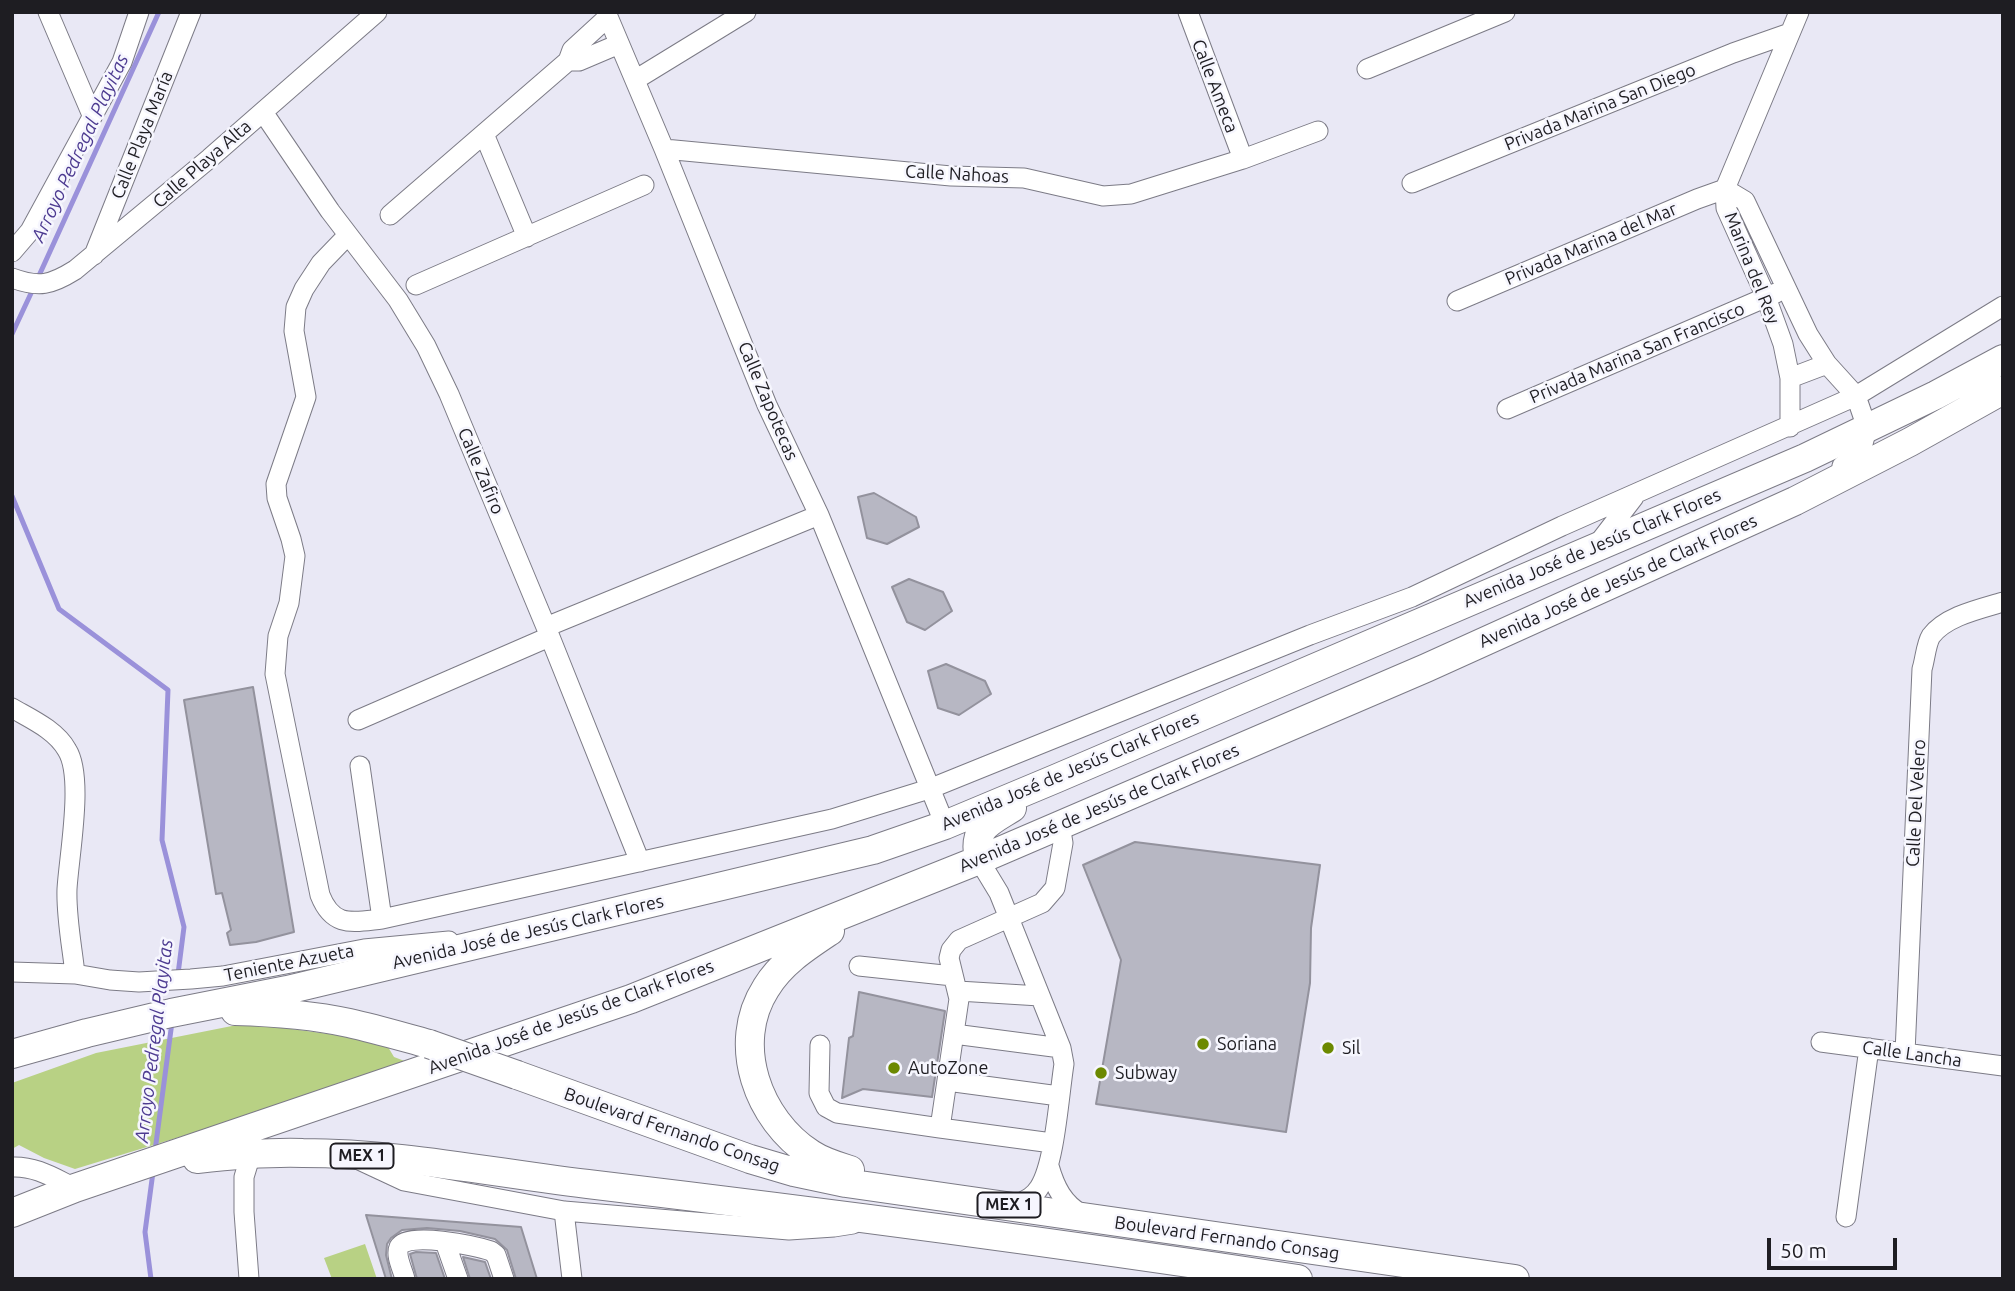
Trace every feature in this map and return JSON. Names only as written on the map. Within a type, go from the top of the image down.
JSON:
[{"type":"highway","name":"Avenida José de Jesús Clark Flores","points":[[87,1033],[287,990],[873,850],[945,825],[1805,458],[1936,395],[2003,359]]},
{"type":"highway","name":"Avenida José de Jesús de Clark Flores","points":[[147,1166],[631,999],[988,856],[1426,668],[1795,501],[2003,390]]},
{"type":"highway","points":[[1910,442],[1913,414],[1936,395]]},
{"type":"highway","points":[[988,856],[975,845],[982,830],[1055,779]]},
{"type":"highway","points":[[872,903],[792,958],[775,976],[756,1006],[750,1047],[753,1074],[759,1091],[771,1114],[787,1133],[810,1154],[898,1190]]},
{"type":"highway","name":"Boulevard Fernando Consag","points":[[87,1033],[236,1011],[319,1017],[429,1044],[750,1159],[794,1172],[846,1183],[1514,1279]]},
{"type":"highway","name":"MEX 1","points":[[12,1054],[87,1033]]},
{"type":"highway","name":"Boulevard Fernando Consag","points":[[147,1166],[251,1154],[304,1153],[391,1158],[558,1181],[879,1219],[1298,1279]]},
{"type":"highway","name":"MEX 1","points":[[12,1213],[75,1188],[147,1166]]},
{"type":"highway","points":[[1195,1264],[1201,1234]]},
{"type":"street","points":[[48,12],[92,114]]},
{"type":"street","points":[[12,252],[30,231],[122,62],[139,12]]},
{"type":"street","name":"Calle Playa María","points":[[93,257],[191,12]]},
{"type":"street","name":"Calle Playa Alta","points":[[12,278],[41,285],[75,270],[93,257],[377,12]]},
{"type":"street","points":[[635,80],[746,12]]},
{"type":"street","name":"Calle Ameca","points":[[1188,12],[1243,159]]},
{"type":"street","points":[[1367,69],[1505,12]]},
{"type":"street","points":[[1725,189],[1799,12]]},
{"type":"street","points":[[390,215],[569,61],[572,50],[607,15]]},
{"type":"street","name":"Calle Zapotecas","points":[[607,15],[767,405],[818,515],[945,825]]},
{"type":"street","name":"Privada Marina San Diego","points":[[1412,183],[1733,53],[1790,33]]},
{"type":"street","points":[[569,61],[579,61],[619,44]]},
{"type":"street","name":"Calle Zafiro","points":[[263,112],[348,235],[398,300],[426,346],[449,394],[640,862]]},
{"type":"street","name":"Calle Nahoas","points":[[664,149],[951,176],[1024,178],[1103,196],[1131,194],[1243,159],[1318,131]]},
{"type":"street","points":[[484,134],[527,237]]},
{"type":"street","points":[[416,285],[644,186]]},
{"type":"street","name":"Marina del Rey","points":[[1725,189],[1745,201],[1808,334],[1828,364],[1856,396]]},
{"type":"street","name":"Marina del Rey","points":[[1725,189],[1727,208],[1766,297],[1783,344],[1790,378],[1790,426]]},
{"type":"street","name":"Privada Marina del Mar","points":[[1457,301],[1725,189]]},
{"type":"street","points":[[348,235],[321,262],[296,307],[294,331],[306,397],[275,484],[295,556],[289,603],[278,636],[275,674],[324,906],[339,920],[350,922],[382,919],[832,819],[929,789],[1310,635],[1412,597],[1856,396],[2003,306]]},
{"type":"street","name":"Privada Marina San Francisco","points":[[1507,408],[1786,289]]},
{"type":"street","points":[[1790,378],[1828,364]]},
{"type":"street","points":[[1795,501],[1861,452],[1867,428],[1856,396]]},
{"type":"street","points":[[1597,546],[1637,494]]},
{"type":"street","points":[[358,720],[547,632],[818,515]]},
{"type":"street","name":"Calle Del Velero","points":[[1905,1053],[1922,669],[1930,637],[1950,620],[2003,602]]},
{"type":"street","points":[[12,708],[40,724],[61,741],[73,762],[75,787],[67,890],[75,974]]},
{"type":"street","points":[[360,766],[382,919]]},
{"type":"street","points":[[940,1128],[959,999],[949,958],[951,950],[959,940],[1042,904],[1055,888],[1063,843],[1060,825]]},
{"type":"street","points":[[988,856],[999,893],[1061,1048],[1064,1064],[1049,1166],[1039,1189],[1029,1199],[1013,1206]]},
{"type":"street","name":"Teniente Azueta","points":[[12,972],[75,974],[139,982],[191,979],[223,976],[364,949],[502,938]]},
{"type":"street","points":[[859,966],[1040,996]]},
{"type":"street","points":[[954,1034],[1061,1048]]},
{"type":"street","name":"Calle Lancha","points":[[1821,1042],[2003,1066]]},
{"type":"street","points":[[820,1045],[819,1093],[825,1107],[837,1113],[1052,1143]]},
{"type":"street","points":[[1846,1217],[1869,1048]]},
{"type":"street","points":[[947,1081],[1059,1096]]},
{"type":"street","points":[[249,1279],[244,1177],[251,1154]]},
{"type":"street","points":[[349,1155],[404,1181],[564,1212],[789,1230],[834,1227],[879,1219]]},
{"type":"street","points":[[1049,1166],[1054,1183],[1064,1200],[1080,1213],[1092,1218]]},
{"type":"street","points":[[12,1167],[32,1168],[75,1188]]},
{"type":"street","points":[[564,1212],[572,1279]]},
{"type":"street","points":[[405,1279],[398,1254],[399,1248],[403,1242],[412,1239],[491,1251],[496,1255],[504,1279]]},
{"type":"street","points":[[445,1242],[458,1279]]},
{"type":"green space","points":[[247,1023],[403,1044],[388,1047],[394,1057],[415,1065],[75,1169],[44,1158],[19,1145],[12,1149],[12,1083],[96,1053]]},
{"type":"green space","points":[[365,1244],[377,1279],[332,1279],[324,1258]]},
{"type":"building","points":[[874,493],[916,517],[919,527],[887,544],[867,538],[858,497]]},
{"type":"building","points":[[909,579],[943,592],[952,611],[925,630],[907,622],[892,587]]},
{"type":"building","points":[[946,664],[985,681],[991,694],[959,715],[938,708],[928,671]]},
{"type":"building","points":[[253,687],[294,932],[256,942],[230,945],[227,933],[231,930],[222,893],[216,894],[184,700]]},
{"type":"building","points":[[1135,842],[1320,865],[1311,928],[1310,983],[1286,1132],[1096,1104],[1121,960],[1083,865]]},
{"type":"building","points":[[859,992],[945,1011],[932,1097],[863,1089],[842,1098],[849,1038],[853,1036]]},
{"type":"building","points":[[366,1215],[521,1227],[537,1279],[516,1279],[507,1250],[495,1239],[460,1231],[427,1228],[402,1230],[391,1238],[387,1244],[386,1255],[392,1279],[386,1279]]},
{"type":"building","points":[[436,1253],[445,1279],[417,1279],[410,1254]]},
{"type":"building","points":[[463,1257],[485,1262],[491,1279],[470,1279]]},
{"type":"waterway","name":"Arroyo Pedregal Playitas","points":[[37,280],[159,12]]},
{"type":"waterway","name":"Arroyo Pedregal Playitas","points":[[12,334],[33,289]]},
{"type":"waterway","name":"Arroyo Pedregal Playitas","points":[[12,496],[59,609],[168,690],[162,840],[184,927],[178,974]]},
{"type":"waterway","name":"Arroyo Pedregal Playitas","points":[[155,1151],[172,1022]]},
{"type":"waterway","name":"Arroyo Pedregal Playitas","points":[[151,1279],[145,1232],[153,1172]]},
{"type":"place","name":"Soriana","points":[[1203,1044]]},
{"type":"place","name":"Sil","points":[[1328,1048]]},
{"type":"place","name":"AutoZone","points":[[894,1068]]},
{"type":"place","name":"Subway","points":[[1101,1073]]}]
